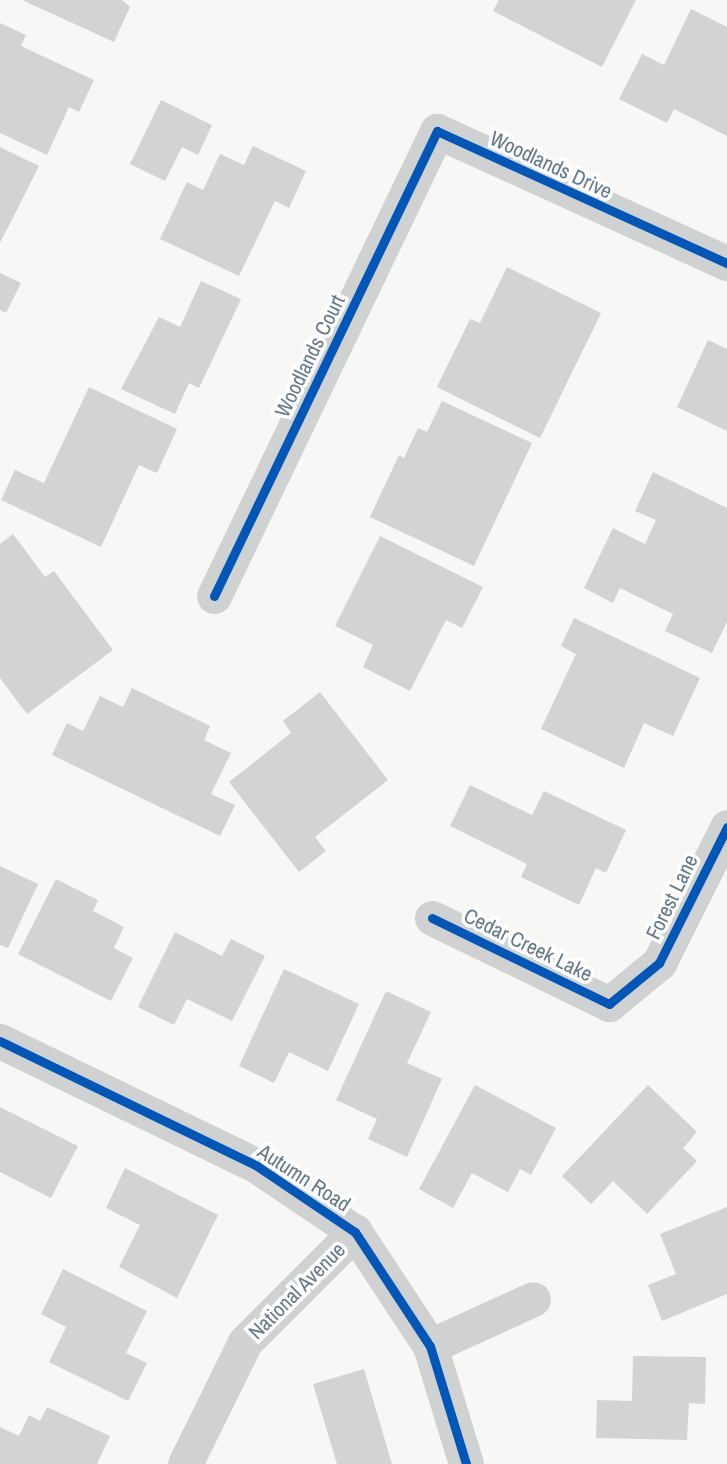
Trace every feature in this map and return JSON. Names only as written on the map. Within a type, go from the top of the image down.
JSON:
[{"type":"street","name":"Woodlands Drive","points":[[437,131],[727,263]]},
{"type":"street","name":"Woodlands Court","points":[[214,596],[437,131]]},
{"type":"street","name":"Forest Lane","points":[[609,1004],[659,963],[727,827]]},
{"type":"street","name":"Cedar Creek Lake","points":[[432,918],[609,1004]]},
{"type":"street","name":"Autumn Road","points":[[0,1041],[257,1166],[355,1232],[430,1346],[466,1464]]},
{"type":"street","name":"National Avenue","points":[[185,1464],[245,1342],[355,1232]]},
{"type":"street","points":[[430,1346],[533,1299]]},
{"type":"building","points":[[22,0],[122,0],[130,7],[114,42]]},
{"type":"building","points":[[499,0],[636,0],[602,67],[493,11]]},
{"type":"building","points":[[691,9],[727,27],[727,136],[674,109],[667,123],[619,99],[642,54],[664,65]]},
{"type":"building","points":[[0,23],[26,35],[21,46],[94,80],[79,112],[69,107],[47,155],[0,133]]},
{"type":"building","points":[[161,100],[212,125],[198,155],[182,147],[165,181],[130,164]]},
{"type":"building","points":[[253,146],[306,171],[289,208],[275,201],[239,276],[160,239],[187,182],[203,190],[220,154],[244,165]]},
{"type":"building","points":[[0,147],[39,166],[0,243]]},
{"type":"building","points":[[507,267],[601,313],[540,438],[437,387],[470,319],[480,323]]},
{"type":"building","points":[[0,273],[21,283],[6,313],[0,310]]},
{"type":"building","points":[[201,281],[241,299],[199,388],[189,383],[175,414],[121,389],[159,317],[180,327]]},
{"type":"building","points":[[708,340],[727,349],[727,431],[677,407]]},
{"type":"building","points":[[89,387],[177,429],[157,473],[139,465],[101,547],[1,500],[15,470],[44,483]]},
{"type":"building","points":[[442,401],[532,443],[474,566],[370,517],[399,455],[404,458],[418,428],[427,432]]},
{"type":"building","points":[[653,472],[727,508],[727,622],[712,653],[665,631],[673,614],[620,588],[613,603],[584,588],[613,528],[645,544],[656,520],[635,511]]},
{"type":"building","points":[[13,534],[45,577],[54,571],[113,650],[27,714],[0,678],[0,544]]},
{"type":"building","points":[[380,536],[483,587],[462,628],[446,620],[410,691],[363,667],[373,645],[335,626]]},
{"type":"building","points":[[574,618],[700,678],[673,736],[644,723],[624,768],[541,729],[576,654],[561,646]]},
{"type":"building","points":[[132,688],[210,726],[204,740],[231,753],[211,794],[235,805],[220,836],[52,755],[67,723],[83,731],[100,696],[123,707]]},
{"type":"building","points":[[320,692],[388,780],[315,837],[326,851],[299,872],[229,782],[291,733],[283,721]]},
{"type":"building","points":[[470,785],[532,815],[544,791],[626,830],[606,873],[596,868],[579,905],[521,877],[527,864],[450,826]]},
{"type":"building","points":[[0,866],[38,884],[8,948],[0,945]]},
{"type":"building","points":[[56,879],[98,900],[93,911],[124,927],[114,948],[133,958],[111,1001],[18,954]]},
{"type":"building","points":[[175,932],[222,956],[231,939],[265,956],[232,1021],[187,999],[174,1025],[138,1007]]},
{"type":"building","points":[[284,969],[359,1004],[328,1071],[289,1052],[274,1083],[239,1066]]},
{"type":"building","points":[[386,991],[431,1012],[407,1063],[442,1079],[407,1157],[368,1139],[377,1119],[336,1100]]},
{"type":"building","points":[[475,1085],[556,1128],[531,1175],[520,1169],[508,1192],[472,1173],[453,1208],[419,1189]]},
{"type":"building","points":[[648,1085],[697,1132],[683,1148],[697,1161],[647,1214],[613,1181],[591,1204],[562,1176]]},
{"type":"building","points":[[0,1107],[78,1146],[51,1198],[0,1172]]},
{"type":"building","points":[[125,1168],[218,1215],[177,1298],[119,1267],[140,1225],[106,1208]]},
{"type":"building","points":[[727,1207],[727,1294],[662,1321],[648,1285],[676,1274],[660,1234]]},
{"type":"building","points":[[63,1269],[147,1311],[126,1353],[147,1363],[128,1401],[49,1362],[66,1327],[41,1314]]},
{"type":"building","points":[[633,1356],[706,1357],[705,1404],[689,1403],[687,1440],[596,1438],[597,1400],[632,1401]]},
{"type":"building","points":[[364,1369],[392,1464],[337,1464],[313,1384]]},
{"type":"building","points":[[47,1407],[110,1436],[97,1464],[0,1464],[0,1427],[19,1436],[29,1415],[40,1421]]},
{"type":"cycle path","points":[[214,596],[437,131],[727,263]]},
{"type":"cycle path","points":[[432,918],[609,1004],[659,963],[727,827]]},
{"type":"cycle path","points":[[0,1041],[257,1166],[355,1232],[430,1346],[466,1464]]}]
